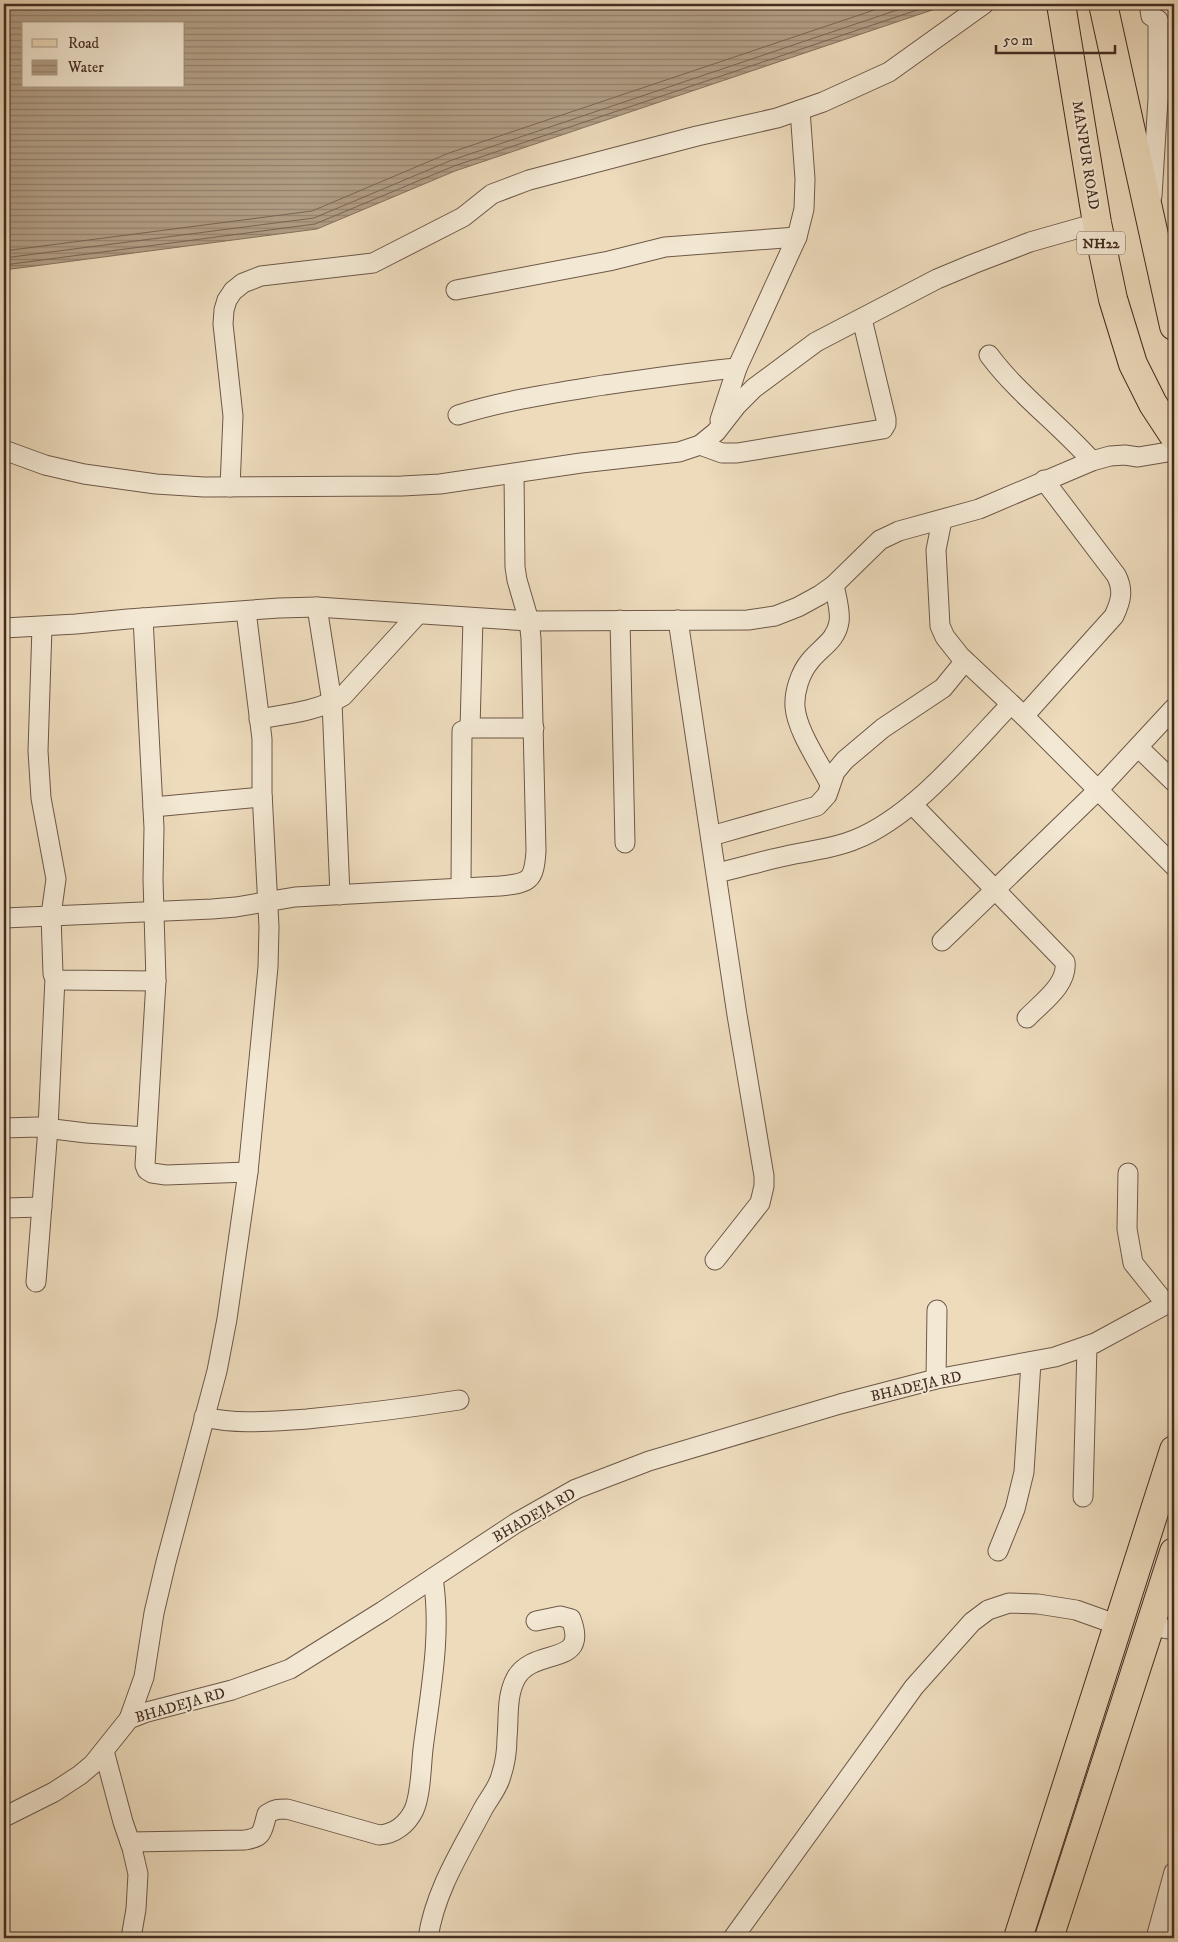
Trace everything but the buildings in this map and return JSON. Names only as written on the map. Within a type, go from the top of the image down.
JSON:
[{"type":"main road","name":"MANPUR ROAD","points":[[1061,4],[1105,268],[1133,364],[1154,404],[1174,436]]},
{"type":"main road","points":[[1105,13],[1174,326]]},
{"type":"main road","points":[[1018,1938],[1174,1450]]},
{"type":"main road","points":[[1049,1938],[1162,1628],[1174,1552]]},
{"type":"street","points":[[230,487],[233,416],[223,324],[224,310],[230,295],[243,283],[261,276],[373,263],[463,217],[492,194],[528,180],[696,136],[777,118],[823,102],[889,72],[984,4]]},
{"type":"street","points":[[1149,4],[1151,16],[1166,19],[1158,99],[1151,219]]},
{"type":"street","points":[[716,432],[737,368],[797,237],[804,209],[805,179],[800,110]]},
{"type":"street","points":[[4,450],[45,465],[110,479],[172,485],[230,487],[412,486],[440,484],[685,450],[700,445],[716,432],[741,400],[766,378],[816,342],[937,279],[1030,242],[1097,223]]},
{"type":"street","points":[[456,290],[609,261],[665,247],[797,237]]},
{"type":"street","points":[[700,445],[722,453],[737,453],[883,429],[886,419],[862,319]]},
{"type":"street","points":[[989,355],[1004,375],[1073,439],[1092,461]]},
{"type":"street","points":[[458,415],[503,402],[555,393],[693,372],[737,368]]},
{"type":"street","points":[[4,628],[42,627],[143,618],[318,607],[529,622],[748,620],[775,616],[798,607],[834,585],[880,540],[899,531],[979,509],[1092,461],[1110,456],[1138,456],[1174,451]]},
{"type":"street","points":[[4,918],[236,907],[268,901],[527,882],[533,876],[536,851],[533,666],[529,622],[515,567],[514,474]]},
{"type":"street","points":[[717,874],[853,840],[889,821],[912,804],[1017,710],[1114,616],[1120,604],[1122,592],[1120,582],[1044,480]]},
{"type":"street","points":[[942,520],[936,550],[940,626],[945,637],[965,660],[1174,866]]},
{"type":"street","points":[[830,784],[799,722],[795,709],[795,699],[798,685],[809,661],[830,643],[837,631],[840,620],[834,585]]},
{"type":"street","points":[[318,607],[332,702],[340,895]]},
{"type":"street","points":[[129,1718],[144,1677],[160,1586],[217,1370],[227,1319],[248,1172],[268,967],[268,901],[262,797],[262,739],[246,611]]},
{"type":"street","points":[[259,719],[299,713],[332,702],[343,696],[418,614]]},
{"type":"street","points":[[143,618],[153,807],[156,981],[145,1165],[147,1170],[166,1175],[248,1172]]},
{"type":"street","points":[[470,728],[473,618]]},
{"type":"street","points":[[620,620],[625,843]]},
{"type":"street","points":[[678,620],[737,1015],[762,1162],[764,1186],[760,1203],[715,1260]]},
{"type":"street","points":[[36,1282],[48,1128],[55,978],[52,974],[52,916],[56,879],[41,798],[38,752],[42,627]]},
{"type":"street","points":[[711,836],[817,806],[827,795],[835,772],[845,760],[883,728],[943,688],[965,660]]},
{"type":"street","points":[[942,941],[1098,790],[1174,708]]},
{"type":"street","points":[[461,888],[462,731],[470,728],[534,728]]},
{"type":"street","points":[[1138,747],[1174,782]]},
{"type":"street","points":[[153,807],[262,797]]},
{"type":"street","points":[[912,804],[1065,962],[1066,969],[1060,984],[1027,1018]]},
{"type":"street","points":[[55,978],[60,980],[156,981]]},
{"type":"street","points":[[4,1128],[48,1128],[86,1133],[146,1137]]},
{"type":"street","points":[[1128,1172],[1126,1229],[1133,1263],[1170,1302]]},
{"type":"street","points":[[4,1208],[42,1207]]},
{"type":"street","name":"BHADEJA RD","points":[[4,1817],[66,1785],[93,1764],[129,1718],[232,1690],[290,1669],[383,1612],[516,1523],[562,1496],[619,1472],[840,1404],[936,1379],[1055,1357],[1087,1346],[1115,1333],[1170,1302]]},
{"type":"street","points":[[936,1379],[937,1310]]},
{"type":"street","points":[[1083,1497],[1087,1346]]},
{"type":"street","points":[[998,1551],[1014,1509],[1024,1472],[1031,1362]]},
{"type":"street","points":[[204,1417],[231,1422],[269,1422],[371,1413],[459,1400]]},
{"type":"street","points":[[130,1842],[245,1840],[256,1838],[262,1831],[267,1814],[272,1810],[287,1810],[379,1835],[398,1830],[410,1817],[415,1808],[420,1773],[437,1629],[437,1608],[433,1578]]},
{"type":"street","points":[[733,1938],[914,1687],[972,1622],[988,1610],[1009,1603],[1038,1604],[1076,1610],[1118,1625]]},
{"type":"street","points":[[428,1938],[435,1907],[448,1873],[501,1778],[507,1745],[509,1702],[514,1680],[521,1670],[532,1662],[566,1652],[572,1647],[574,1641],[570,1619],[560,1616],[536,1621]]},
{"type":"street","points":[[104,1751],[138,1874],[136,1909],[130,1938]]},
{"type":"street","points":[[1162,1937],[1174,1872]]},
{"type":"water","points":[[4,4],[950,4],[455,171],[317,229],[4,270]]}]
